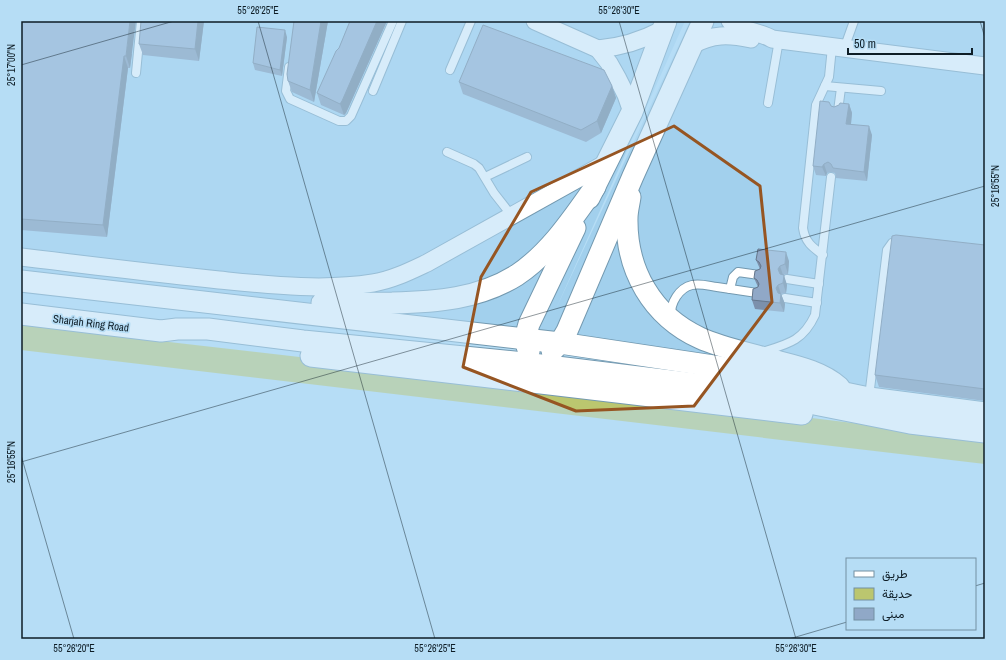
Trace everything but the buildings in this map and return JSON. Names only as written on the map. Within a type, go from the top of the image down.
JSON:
[{"type":"street","points":[[535,21],[598,49],[615,48],[631,44],[647,38],[664,25]]},
{"type":"street","points":[[534,363],[553,350],[567,331],[633,176],[703,21]]},
{"type":"street","points":[[730,21],[742,29],[776,39],[985,66]]},
{"type":"street","points":[[534,363],[526,346],[528,324],[632,112],[664,25]]},
{"type":"street","points":[[692,46],[705,39],[719,35],[738,36],[761,41],[776,39]]},
{"type":"street","points":[[598,49],[609,63],[618,79],[632,112]]},
{"type":"street","points":[[21,257],[166,275],[262,284],[321,287],[375,283],[402,275],[427,263],[608,162]]},
{"type":"street","points":[[633,176],[627,218],[628,244],[634,269],[646,294],[662,312],[699,338],[809,370],[824,376],[849,395]]},
{"type":"street","points":[[164,298],[207,296],[345,304],[446,300],[471,295],[495,287],[518,274],[545,252],[570,223],[595,187]]},
{"type":"street","points":[[21,281],[560,342],[720,367],[849,395],[985,413]]},
{"type":"street","name":"Sharjah Ring Road","points":[[21,314],[161,331]]},
{"type":"street","points":[[161,331],[177,329],[208,329],[303,341],[534,363],[744,390],[910,423],[985,432]]},
{"type":"street","points":[[161,331],[190,341],[845,419],[910,423]]},
{"type":"lane","points":[[136,73],[142,21]]},
{"type":"lane","points":[[290,57],[286,86],[287,95],[290,99],[339,121],[346,121],[351,116],[393,21]]},
{"type":"lane","points":[[373,91],[402,21]]},
{"type":"lane","points":[[450,70],[471,21]]},
{"type":"lane","points":[[822,255],[808,243],[803,228],[816,105],[829,76],[838,48],[854,21]]},
{"type":"lane","points":[[768,103],[776,39]]},
{"type":"lane","points":[[825,86],[881,91]]},
{"type":"lane","points":[[838,111],[841,88]]},
{"type":"lane","points":[[447,152],[477,166],[485,176],[494,193],[512,216]]},
{"type":"lane","points":[[485,176],[528,157]]},
{"type":"lane","points":[[755,355],[797,340],[805,333],[815,315],[831,177]]},
{"type":"lane","points":[[869,398],[888,250],[892,242],[908,242]]},
{"type":"lane","points":[[730,289],[733,277],[738,272],[759,275]]},
{"type":"lane","points":[[788,279],[819,284]]},
{"type":"lane","points":[[672,320],[672,305],[679,293],[685,288],[697,284],[757,294]]},
{"type":"lane","points":[[785,298],[817,303]]},
{"type":"highlighted area","points":[[674,126],[760,186],[772,302],[694,406],[576,411],[463,367],[481,277],[531,192]]},
{"type":"shaded area","points":[[21,21],[685,21],[555,311],[690,21],[985,21],[985,403],[537,349],[21,293]]},
{"type":"green space","points":[[21,325],[455,375],[985,439],[985,464],[21,350]]}]
